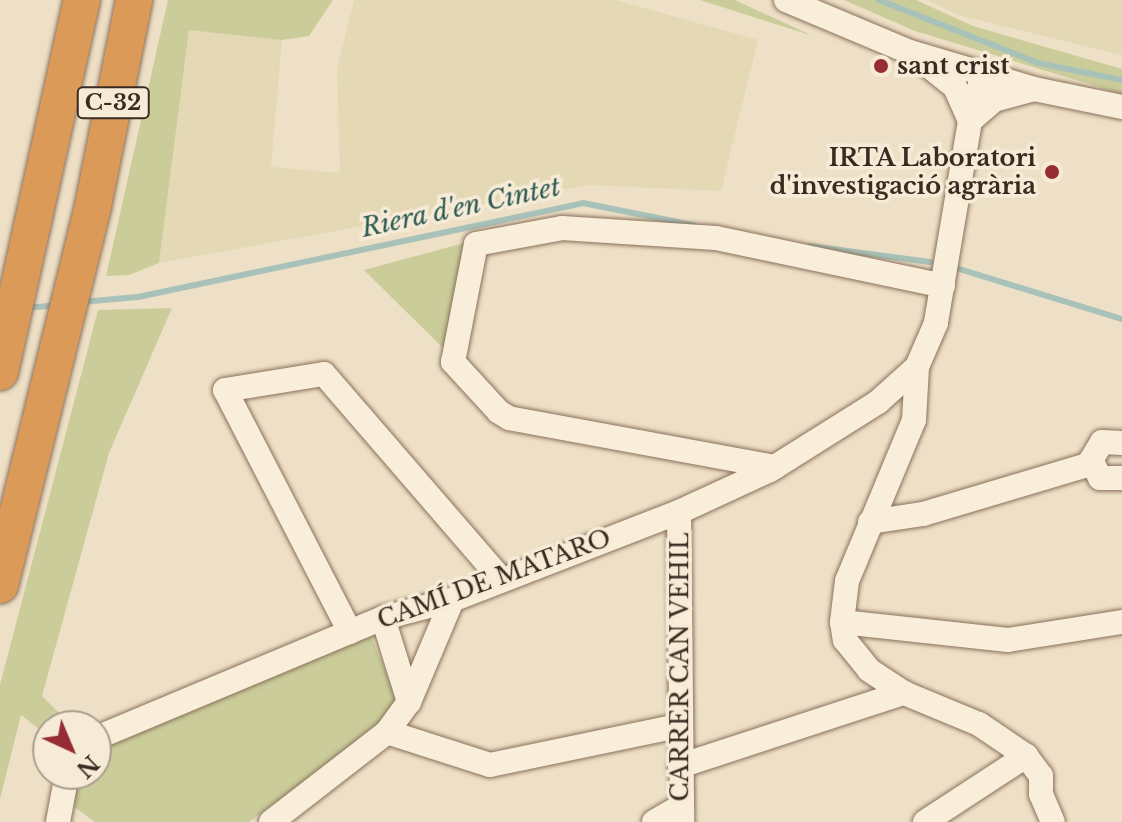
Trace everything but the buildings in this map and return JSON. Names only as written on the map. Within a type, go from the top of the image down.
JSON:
[{"type":"highway","name":"C-32","points":[[5,356],[82,0]]},
{"type":"highway","name":"C-32","points":[[0,585],[93,206],[134,0]]},
{"type":"street","points":[[786,0],[910,52],[1034,89],[1122,107]]},
{"type":"street","points":[[910,52],[955,87],[970,121]]},
{"type":"street","points":[[983,73],[970,121],[936,323],[917,367],[914,420],[847,581],[842,622],[845,640],[869,670],[904,693],[979,724],[1026,756],[1041,776],[1041,794],[1053,822]]},
{"type":"street","points":[[970,121],[994,100],[1034,89]]},
{"type":"street","points":[[775,467],[509,418],[499,412],[453,362],[476,244],[562,228],[716,238],[943,286]]},
{"type":"street","name":"CAMÍ DE MATARO","points":[[112,731],[383,618],[452,600],[679,512],[775,467],[878,402],[917,367]]},
{"type":"street","points":[[350,632],[225,390],[324,374],[502,580]]},
{"type":"street","points":[[1091,464],[1098,445],[1122,443]]},
{"type":"street","points":[[870,522],[923,514],[1091,464]]},
{"type":"street","points":[[1091,464],[1103,479],[1122,478]]},
{"type":"street","name":"CARRER CAN VEHIL","points":[[679,512],[681,815]]},
{"type":"street","points":[[271,822],[387,732],[409,702],[452,600]]},
{"type":"street","points":[[383,618],[409,702]]},
{"type":"street","points":[[842,622],[1008,640],[1122,622]]},
{"type":"street","points":[[680,766],[904,693]]},
{"type":"street","points":[[387,732],[490,765],[679,726]]},
{"type":"street","points":[[925,822],[1026,756]]},
{"type":"street","points":[[58,822],[64,790]]},
{"type":"street","points":[[654,822],[681,815]]},
{"type":"shaded area","points":[[354,0],[616,0],[758,40],[721,191],[588,185],[159,263],[189,29],[282,40],[271,167],[340,173],[337,69]]},
{"type":"shaded area","points":[[928,0],[1122,0],[1122,55],[958,15]]},
{"type":"green space","points":[[168,0],[333,0],[309,36],[282,40],[189,30],[159,263],[129,275],[106,276]]},
{"type":"green space","points":[[700,0],[735,0],[813,36]]},
{"type":"green space","points":[[844,0],[916,0],[973,26],[1122,69],[1122,94],[915,31]]},
{"type":"green space","points":[[464,243],[443,348],[364,270]]},
{"type":"green space","points":[[172,308],[109,453],[42,696],[56,710],[32,710],[32,724],[21,715],[0,799],[0,685],[98,310]]},
{"type":"green space","points":[[370,634],[397,698],[376,727],[249,822],[95,822],[73,806],[76,790],[112,790],[112,742],[180,709]]},
{"type":"waterway","points":[[879,0],[1038,63],[1122,80]]},
{"type":"waterway","name":"Riera d'en Cintet","points":[[81,302],[138,297],[583,203],[693,225]]},
{"type":"waterway","name":"Riera d'en Cintet","points":[[810,246],[930,262]]},
{"type":"waterway","name":"Riera d'en Cintet","points":[[956,268],[1122,319]]},
{"type":"waterway","name":"Riera d'en Cintet","points":[[25,308],[58,305]]},
{"type":"place","name":"sant crist","points":[[881,66]]},
{"type":"place","name":"IRTA Laboratori d'investigació agrària","points":[[1052,172]]}]
